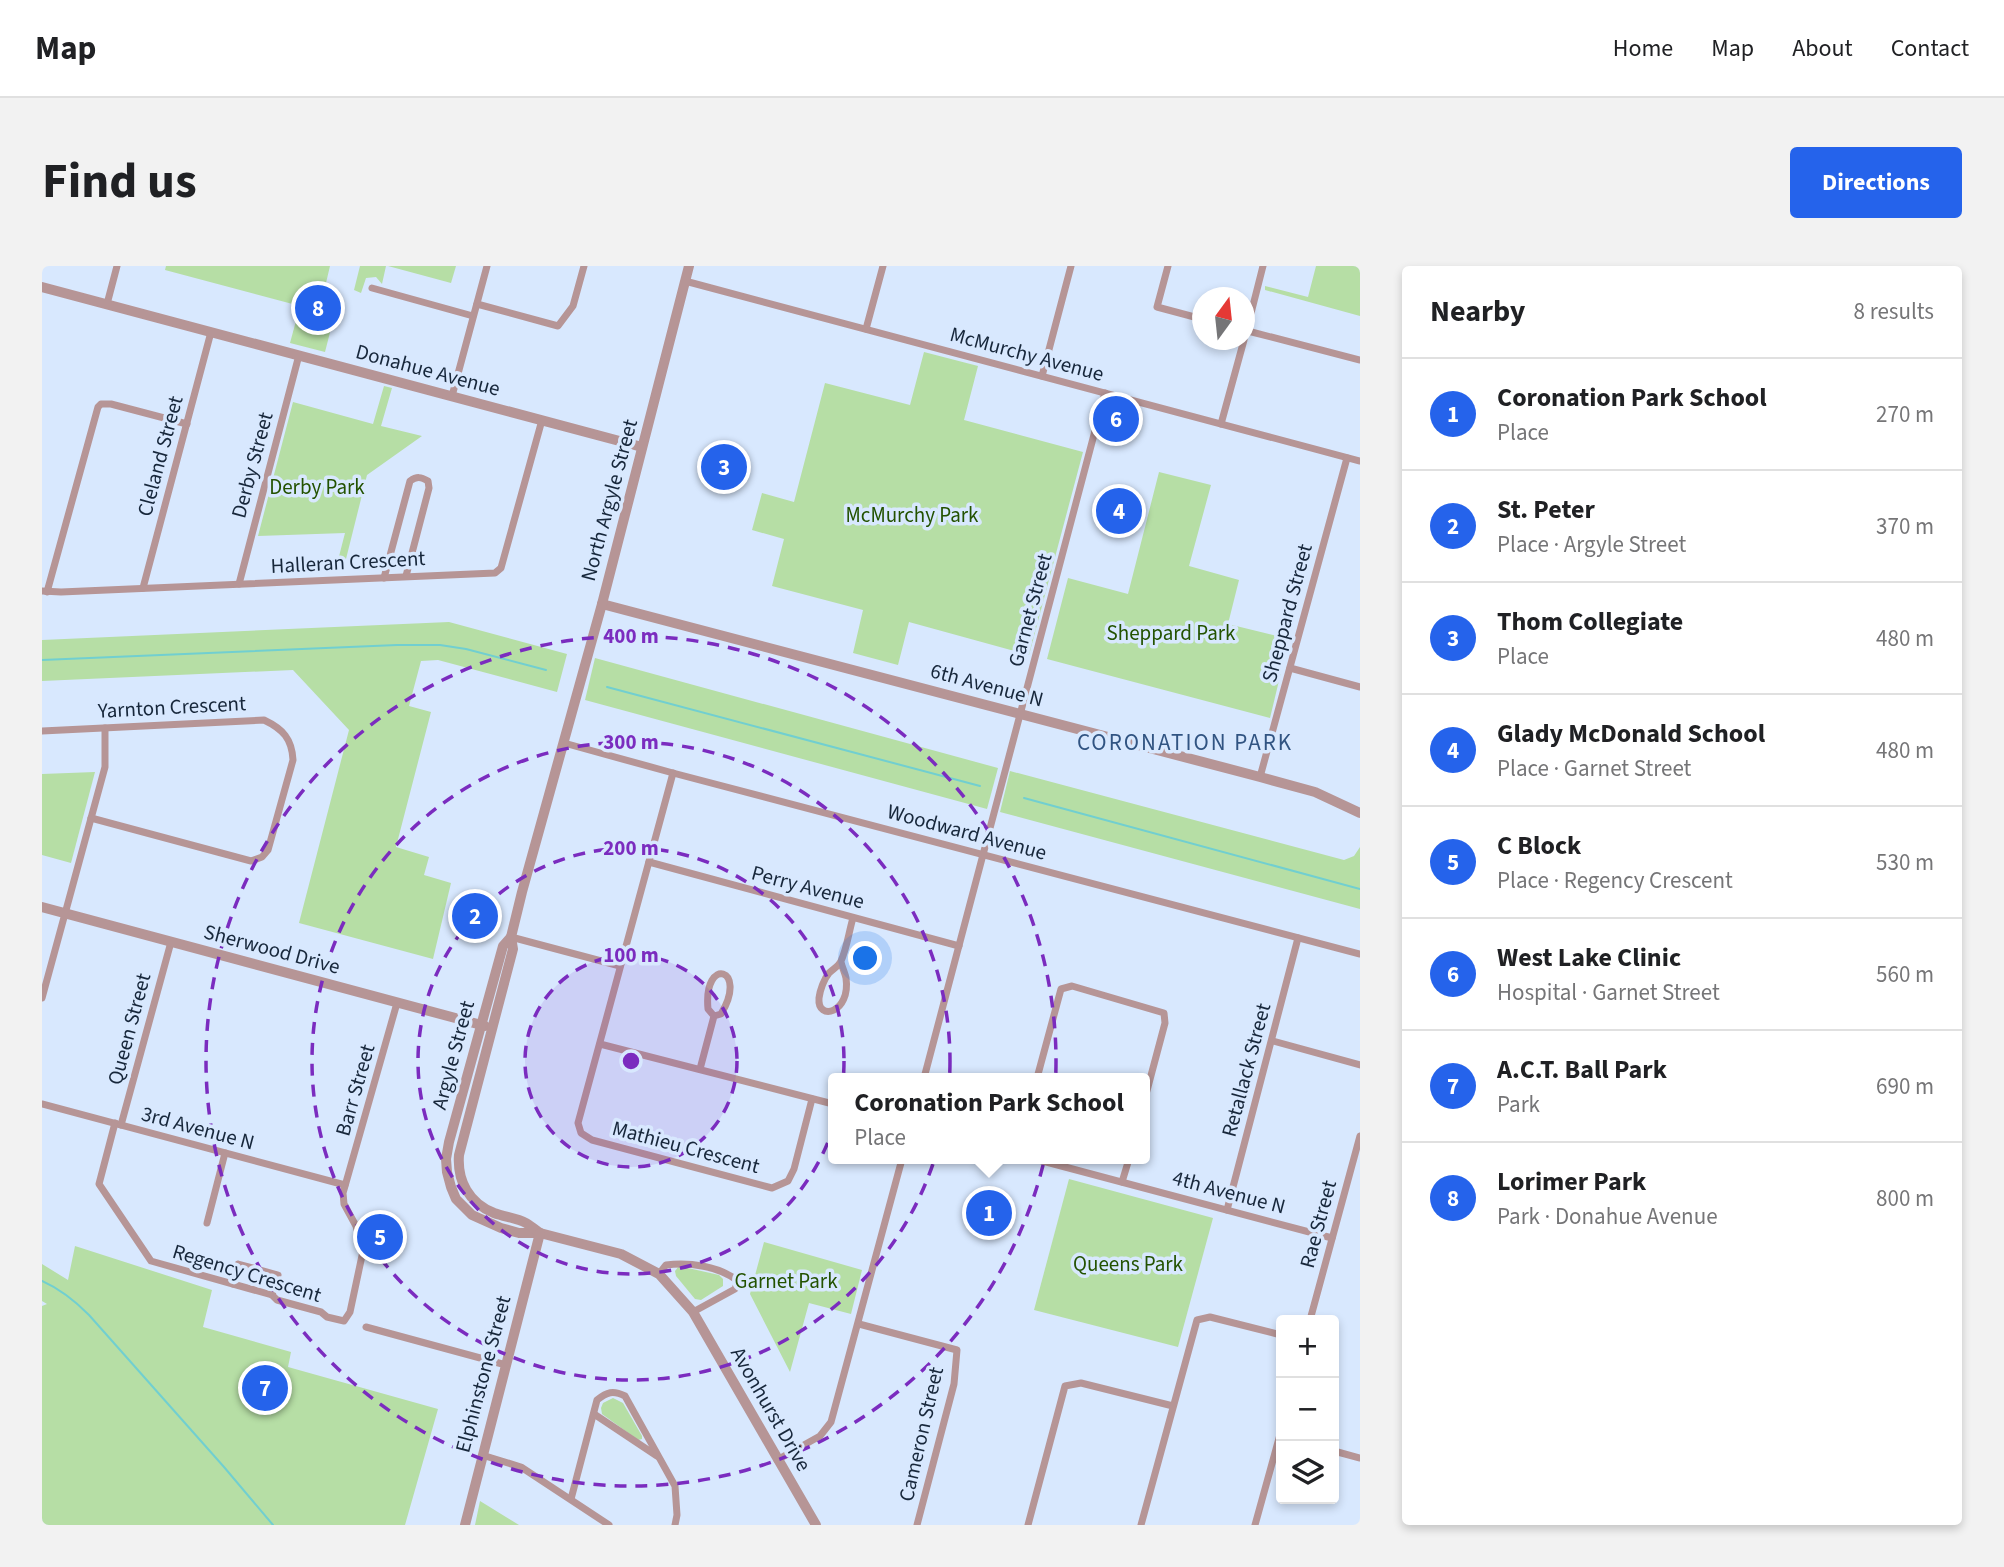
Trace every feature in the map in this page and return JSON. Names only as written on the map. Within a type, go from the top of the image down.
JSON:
[{"type":"street","points":[[107,304],[117,266]]},
{"type":"street","points":[[452,396],[487,266]]},
{"type":"street","points":[[477,304],[558,326],[573,306],[584,266]]},
{"type":"street","name":"North Argyle Street","points":[[564,743],[689,266]]},
{"type":"street","points":[[866,329],[883,266]]},
{"type":"street","points":[[1042,376],[1071,266]]},
{"type":"street","points":[[1168,266],[1157,307],[1192,316]]},
{"type":"street","points":[[1255,296],[1263,266]]},
{"type":"street","name":"McMurchy Avenue","points":[[685,281],[1360,461]]},
{"type":"street","name":"Donahue Avenue","points":[[42,287],[642,447]]},
{"type":"street","points":[[372,288],[473,316]]},
{"type":"street","name":"Cleland Street","points":[[143,588],[211,332]]},
{"type":"street","points":[[1255,336],[1360,360]]},
{"type":"street","points":[[1221,424],[1241,350]]},
{"type":"street","name":"Derby Street","points":[[239,584],[299,355]]},
{"type":"street","name":"Garnet Street","points":[[925,1073],[1105,393]]},
{"type":"street","points":[[44,591],[98,407],[111,404],[187,424]]},
{"type":"street","name":"Halleran Crescent","points":[[44,591],[495,573],[501,568],[542,420]]},
{"type":"street","name":"Sheppard Street","points":[[1259,777],[1346,458]]},
{"type":"street","points":[[384,578],[410,481],[415,477],[422,477],[428,481],[429,488],[406,576]]},
{"type":"street","name":"6th Avenue N","points":[[601,604],[1315,792],[1360,813]]},
{"type":"street","points":[[1290,668],[1360,687]]},
{"type":"street","name":"Yarnton Crescent","points":[[42,731],[264,720],[286,734],[292,748],[293,760],[268,850],[262,858],[251,861],[91,818]]},
{"type":"street","points":[[42,998],[105,767],[105,728]]},
{"type":"street","name":"Woodward Avenue","points":[[564,743],[1360,954]]},
{"type":"street","name":"Argyle Street","points":[[464,1188],[460,1177],[459,1156],[513,949],[511,937],[564,743]]},
{"type":"street","points":[[673,773],[600,1044],[828,1103]]},
{"type":"street","name":"Perry Avenue","points":[[649,862],[959,946]]},
{"type":"street","name":"Sherwood Drive","points":[[42,907],[492,1028]]},
{"type":"street","points":[[841,962],[846,978],[846,990],[839,1009],[831,1012],[819,1005],[819,997],[828,975],[841,962],[852,918]]},
{"type":"street","points":[[511,937],[620,967]]},
{"type":"street","name":"Argyle Street","points":[[451,1187],[446,1159],[503,946],[511,937]]},
{"type":"street","name":"Retallack Street","points":[[1227,1210],[1298,938]]},
{"type":"street","name":"Queen Street","points":[[118,1124],[171,942]]},
{"type":"street","points":[[723,973],[730,981],[729,996],[721,1014],[714,1016],[708,1009],[708,992],[713,977],[723,973]]},
{"type":"street","points":[[1038,1073],[1061,989],[1072,986],[1164,1013],[1165,1023],[1150,1079]]},
{"type":"street","name":"Barr Street","points":[[345,1185],[397,1003]]},
{"type":"street","points":[[699,1069],[714,1016]]},
{"type":"street","points":[[1273,1041],[1360,1065]]},
{"type":"street","name":"Mathieu Crescent","points":[[600,1044],[578,1124],[581,1133],[592,1140],[772,1188],[789,1181],[812,1099]]},
{"type":"street","name":"3rd Avenue N","points":[[42,1104],[345,1185]]},
{"type":"street","name":"Regency Crescent","points":[[118,1124],[99,1184],[151,1261],[272,1295],[277,1300],[344,1321],[350,1312],[363,1251],[356,1226],[344,1204],[345,1185]]},
{"type":"street","name":"Rae Street","points":[[1311,1315],[1360,1136]]},
{"type":"street","points":[[207,1223],[225,1153]]},
{"type":"street","points":[[777,1460],[820,1436],[831,1422],[901,1164]]},
{"type":"street","name":"4th Avenue N","points":[[1054,1164],[1332,1238]]},
{"type":"street","points":[[1122,1182],[1127,1164]]},
{"type":"street","name":"Avonhurst Drive","points":[[451,1187],[456,1199],[480,1220],[519,1233],[540,1233],[621,1254],[659,1274],[693,1312],[816,1525]]},
{"type":"street","name":"Avonhurst Drive","points":[[464,1188],[482,1207],[525,1222],[540,1233]]},
{"type":"street","name":"Elphinstone Street","points":[[465,1525],[540,1233]]},
{"type":"street","points":[[659,1274],[666,1265],[687,1263],[731,1275],[738,1281],[735,1289],[693,1312]]},
{"type":"street","points":[[233,1284],[238,1264],[278,1275],[272,1295]]},
{"type":"street","points":[[1141,1525],[1197,1320],[1210,1317],[1276,1334]]},
{"type":"street","name":"Cameron Street","points":[[859,1324],[957,1350],[954,1384],[917,1525]]},
{"type":"street","points":[[366,1327],[506,1365]]},
{"type":"street","points":[[1028,1525],[1065,1386],[1081,1383],[1173,1406]]},
{"type":"street","points":[[571,1499],[597,1400],[606,1393],[617,1392],[625,1396],[675,1486],[675,1525]]},
{"type":"street","points":[[594,1414],[660,1458]]},
{"type":"street","points":[[1255,1525],[1279,1441]]},
{"type":"street","points":[[1339,1452],[1360,1458]]},
{"type":"street","points":[[482,1455],[521,1467],[609,1525]]},
{"type":"green space","points":[[166,266],[330,266],[322,300],[337,305],[325,352],[290,343],[300,306],[165,270]]},
{"type":"green space","points":[[360,266],[386,266],[382,284],[376,277],[366,278],[361,293],[354,290]]},
{"type":"green space","points":[[388,266],[456,266],[451,283]]},
{"type":"green space","points":[[1316,266],[1360,266],[1360,316],[1265,290],[1265,286],[1308,297]]},
{"type":"green space","name":"McMurchy Park","points":[[924,352],[978,366],[964,420],[1083,452],[1029,655],[909,622],[898,665],[853,653],[863,610],[772,586],[784,539],[752,530],[762,493],[794,502],[825,383],[910,405]]},
{"type":"green space","name":"Derby Park","points":[[384,386],[392,388],[381,426],[422,436],[367,475],[343,571],[335,572],[345,533],[258,536],[293,402],[373,424]]},
{"type":"green space","name":"Sheppard Park","points":[[1159,472],[1211,485],[1189,566],[1239,580],[1228,624],[1289,639],[1270,718],[1047,659],[1068,578],[1128,594]]},
{"type":"green space","points":[[449,622],[567,654],[557,692],[438,660],[421,661],[409,706],[431,712],[396,847],[429,857],[424,875],[451,883],[433,959],[299,923],[349,730],[293,670],[42,681],[42,640]]},
{"type":"green space","points":[[595,658],[998,768],[987,809],[585,700]]},
{"type":"green space","points":[[1010,771],[1344,860],[1354,856],[1360,847],[1360,909],[1000,812]]},
{"type":"green space","points":[[95,772],[71,863],[42,855],[42,774]]},
{"type":"green space","name":"Queens Park","points":[[1069,1179],[1213,1218],[1178,1347],[1034,1310]]},
{"type":"green space","name":"Garnet Park","points":[[764,1242],[862,1270],[851,1314],[809,1303],[790,1372],[750,1294]]},
{"type":"green space","points":[[75,1246],[212,1290],[203,1327],[291,1352],[288,1367],[438,1409],[405,1525],[42,1525],[42,1306],[47,1304],[42,1301],[42,1264],[68,1280]]},
{"type":"green space","points":[[679,1266],[719,1275],[723,1279],[723,1286],[701,1300],[695,1299],[676,1276],[675,1271]]},
{"type":"green space","points":[[613,1398],[623,1403],[642,1439],[638,1440],[602,1414],[603,1403]]},
{"type":"green space","points":[[480,1501],[519,1525],[475,1525]]},
{"type":"waterway","points":[[42,660],[440,645],[546,670]]},
{"type":"waterway","points":[[607,687],[980,786]]},
{"type":"waterway","points":[[1024,798],[1360,889]]},
{"type":"waterway","points":[[42,1281],[67,1296],[89,1315],[273,1525]]},
{"type":"place","name":"Lorimer Park","points":[[318,308]]},
{"type":"place","name":"West Lake Clinic","points":[[1116,419]]},
{"type":"place","name":"Thom Collegiate","points":[[724,467]]},
{"type":"place","name":"Glady McDonald School","points":[[1119,511]]},
{"type":"place","name":"St. Peter","points":[[475,916]]},
{"type":"place","name":"Coronation Park School","points":[[989,1213]]},
{"type":"place","name":"C Block","points":[[380,1237]]},
{"type":"place","name":"A.C.T. Ball Park","points":[[265,1388]]},
{"type":"district","name":"CORONATION PARK","points":[[1185,742]]}]
